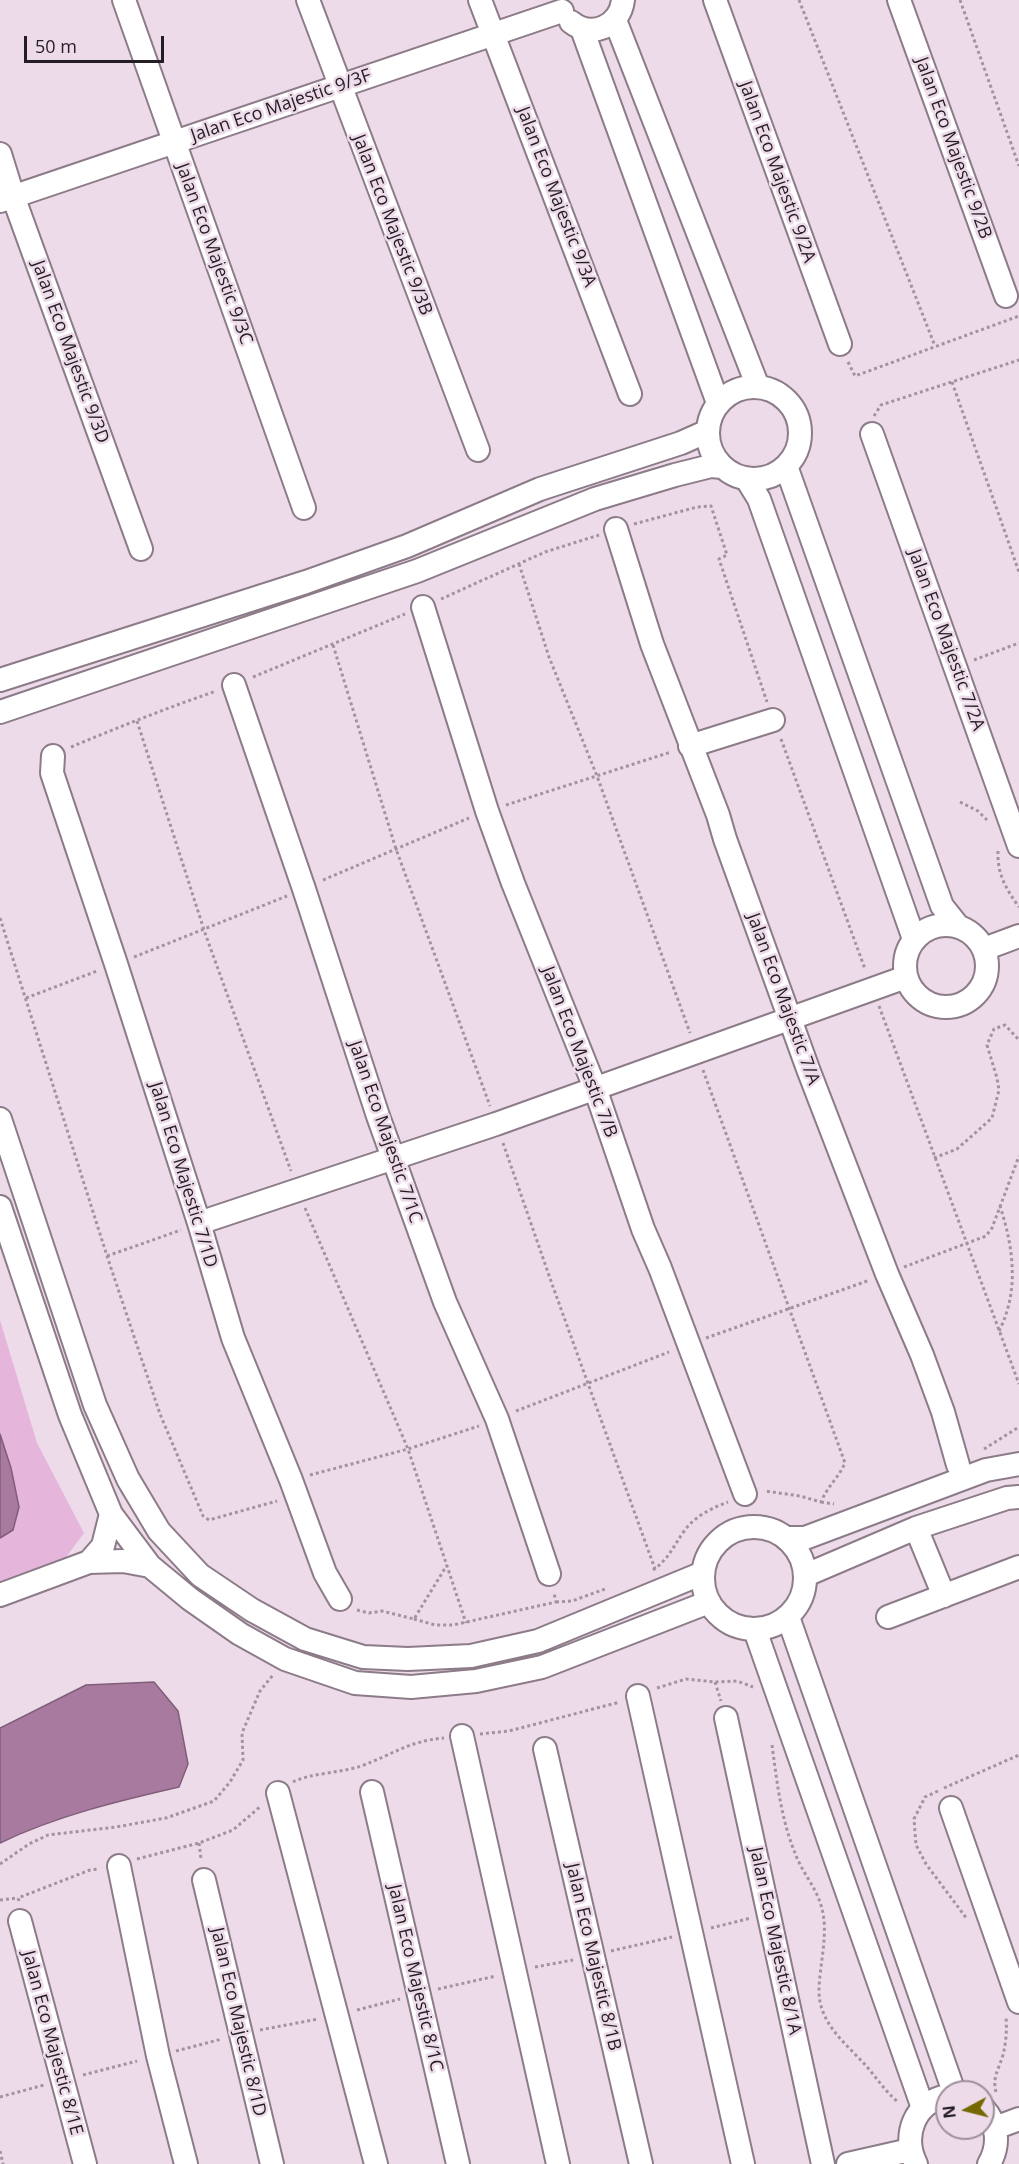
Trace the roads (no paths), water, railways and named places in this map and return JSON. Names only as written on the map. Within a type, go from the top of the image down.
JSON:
[{"type":"street","name":"Jalan Eco Majestic 9/3C","points":[[124,0],[304,508]]},
{"type":"street","name":"Jalan Eco Majestic 9/3B","points":[[308,0],[478,450]]},
{"type":"street","name":"Jalan Eco Majestic 9/3A","points":[[480,0],[630,394]]},
{"type":"street","name":"Jalan Eco Majestic 9/2A","points":[[715,0],[840,344]]},
{"type":"street","name":"Jalan Eco Majestic 9/2B","points":[[899,0],[1006,296]]},
{"type":"street","name":"Jalan Eco Majestic 9/3F","points":[[6,199],[494,34],[561,5]]},
{"type":"street","points":[[561,5],[574,25],[582,29],[600,30],[619,10],[758,387]]},
{"type":"street","points":[[582,29],[718,403]]},
{"type":"street","name":"Jalan Eco Majestic 9/3D","points":[[0,154],[6,199],[141,549]]},
{"type":"street","points":[[758,387],[773,391],[785,399],[794,411],[799,425],[799,440],[795,454],[786,466],[776,474],[764,478],[746,478],[722,467],[711,450],[708,431],[711,416],[718,403],[743,388],[758,387]]},
{"type":"street","points":[[0,680],[318,578],[407,546],[540,489],[681,443],[708,431]]},
{"type":"street","name":"Jalan Eco Majestic 7/2A","points":[[872,434],[955,666],[1008,845]]},
{"type":"street","points":[[0,712],[417,572],[595,499],[675,475],[711,466],[722,467]]},
{"type":"street","points":[[786,466],[942,906],[958,926]]},
{"type":"street","points":[[746,478],[759,499],[914,939]]},
{"type":"street","name":"Jalan Eco Majestic 7/A","points":[[616,529],[652,644],[717,815],[789,1019],[887,1274],[922,1355],[943,1412],[958,1465]]},
{"type":"street","name":"Jalan Eco Majestic 7/B","points":[[423,607],[513,883],[595,1088],[643,1230],[660,1268],[745,1494]]},
{"type":"street","name":"Jalan Eco Majestic 7/1C","points":[[234,685],[393,1157],[445,1302],[497,1419],[549,1574]]},
{"type":"street","points":[[690,746],[774,720]]},
{"type":"street","name":"Jalan Eco Majestic 7/1D","points":[[52,765],[199,1223],[233,1338],[325,1573],[340,1599]]},
{"type":"street","points":[[939,925],[958,926],[969,931],[978,939],[988,962],[987,976],[972,999],[947,1008],[934,1006],[922,1000],[912,990],[906,977],[906,957],[914,939],[929,927],[939,925]]},
{"type":"street","points":[[984,949],[1019,936]]},
{"type":"street","points":[[199,1223],[496,1124],[906,977]]},
{"type":"street","points":[[0,1119],[95,1404],[128,1479],[159,1531],[200,1575],[252,1610],[305,1638],[363,1657],[408,1659],[471,1656],[538,1641],[703,1573]]},
{"type":"street","points":[[0,1207],[70,1414],[111,1514],[150,1566],[223,1623],[285,1659],[355,1683],[411,1687],[476,1681],[542,1667],[709,1602]]},
{"type":"street","points":[[786,1538],[805,1538],[986,1470],[1019,1464]]},
{"type":"street","points":[[806,1575],[916,1528],[1007,1498],[1019,1497]]},
{"type":"street","points":[[89,1562],[103,1546],[111,1514]]},
{"type":"street","points":[[758,1527],[773,1530],[786,1538],[797,1550],[806,1575],[804,1590],[798,1605],[788,1617],[779,1624],[755,1630],[728,1623],[717,1614],[704,1588],[703,1573],[716,1544],[728,1534],[742,1528],[758,1527]]},
{"type":"street","points":[[916,1528],[944,1596]]},
{"type":"street","points":[[0,1595],[89,1562],[123,1561],[150,1566]]},
{"type":"street","points":[[888,1617],[1019,1567]]},
{"type":"street","points":[[788,1617],[950,2080]]},
{"type":"street","points":[[755,1630],[920,2112]]},
{"type":"street","points":[[638,1696],[742,2164]]},
{"type":"street","name":"Jalan Eco Majestic 8/1A","points":[[726,1718],[823,2164]]},
{"type":"street","points":[[462,1736],[558,2164]]},
{"type":"street","name":"Jalan Eco Majestic 8/1B","points":[[545,1749],[640,2164]]},
{"type":"street","name":"Jalan Eco Majestic 8/1C","points":[[372,1792],[458,2164]]},
{"type":"street","points":[[278,1793],[376,2164]]},
{"type":"street","points":[[951,1808],[1019,2002]]},
{"type":"street","points":[[119,1866],[158,2056],[186,2164]]},
{"type":"street","name":"Jalan Eco Majestic 8/1D","points":[[204,1880],[272,2164]]},
{"type":"street","name":"Jalan Eco Majestic 8/1E","points":[[20,1921],[85,2164]]},
{"type":"street","points":[[848,2164],[913,2157],[911,2127],[920,2112],[935,2100]]},
{"type":"street","points":[[989,2164],[997,2142],[995,2128],[1019,2118]]}]
